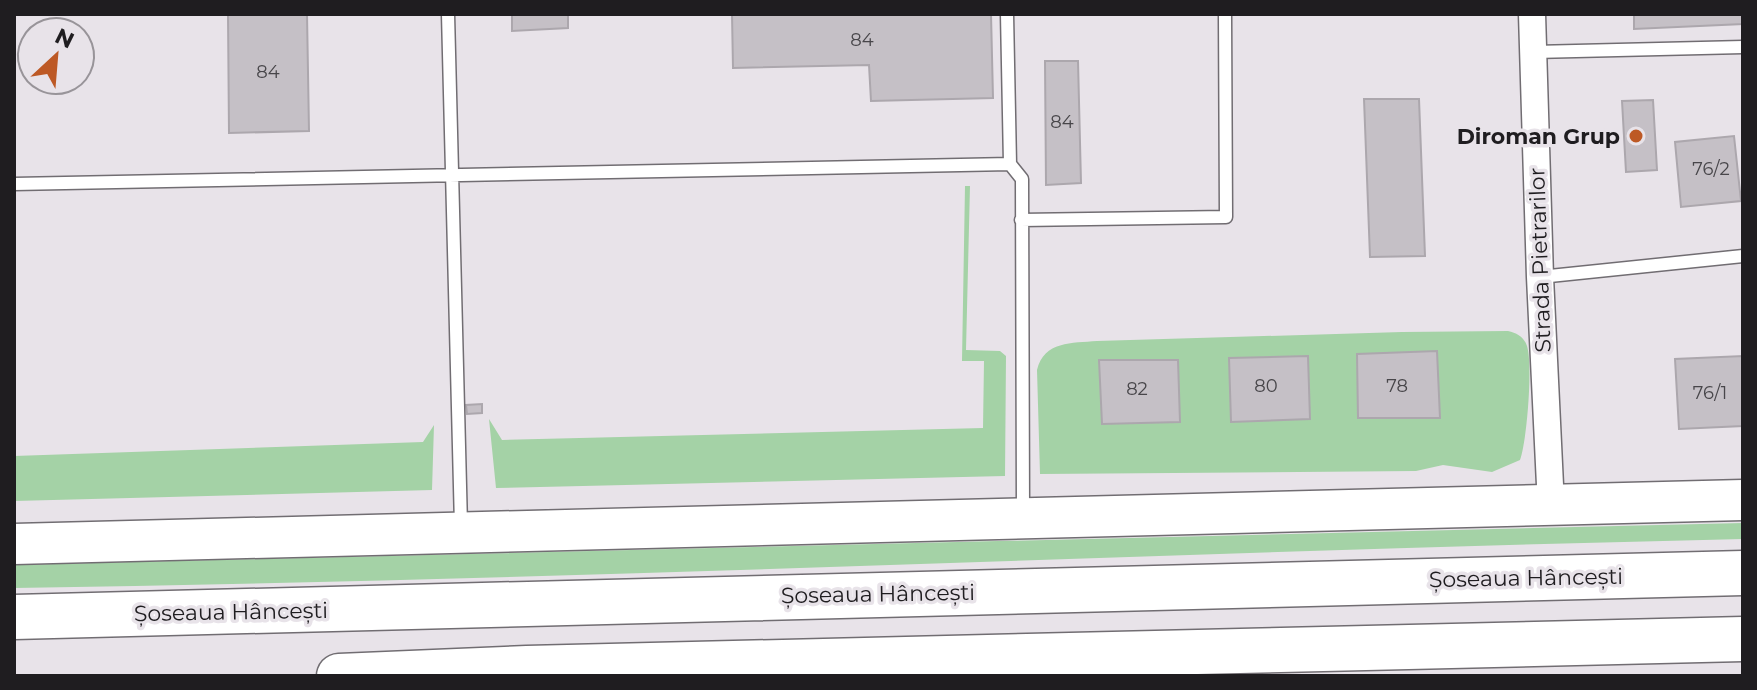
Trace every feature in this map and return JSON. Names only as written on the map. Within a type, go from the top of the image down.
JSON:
[{"type":"highway","name":"Șoseaua Hâncești","points":[[14,617],[1743,573]]},
{"type":"highway","points":[[363,676],[527,668],[1743,639]]},
{"type":"main road","points":[[14,544],[1743,500]]},
{"type":"street","name":"Strada Pietrarilor","points":[[1532,14],[1551,506]]},
{"type":"lane","points":[[448,14],[461,533]]},
{"type":"lane","points":[[1007,14],[1010,164],[1022,179],[1023,519]]},
{"type":"lane","points":[[1021,220],[1226,217],[1225,14]]},
{"type":"lane","points":[[1534,52],[1743,47]]},
{"type":"lane","points":[[14,184],[1010,164]]},
{"type":"lane","points":[[1540,277],[1743,256]]},
{"type":"green space","points":[[965,186],[970,186],[966,350],[1000,351],[1006,356],[1005,476],[496,488],[489,419],[502,440],[983,428],[984,361],[962,361]]},
{"type":"green space","points":[[1508,331],[1522,338],[1529,355],[1529,385],[1520,460],[1492,472],[1443,465],[1416,471],[1040,474],[1037,370],[1046,354],[1060,345],[1097,341]],"holes":[[[1437,352],[1439,418],[1358,417],[1357,354]],[[1308,357],[1309,419],[1231,421],[1229,358]],[[1099,360],[1178,360],[1180,421],[1102,423]]]},
{"type":"green space","points":[[434,425],[432,490],[14,501],[14,456],[423,442]]},
{"type":"green space","points":[[1743,523],[1743,539],[447,579],[14,588],[14,565]]},
{"type":"building","points":[[228,14],[307,14],[309,131],[229,133]]},
{"type":"building","points":[[512,14],[568,14],[568,28],[512,31]]},
{"type":"building","points":[[732,14],[991,14],[993,98],[871,101],[869,65],[733,68]]},
{"type":"building","points":[[1634,14],[1743,14],[1743,24],[1634,29]]},
{"type":"building","points":[[1045,61],[1078,61],[1081,183],[1046,185]]},
{"type":"building","points":[[1364,99],[1419,99],[1425,256],[1370,257]]},
{"type":"building","points":[[1653,100],[1657,170],[1626,172],[1622,101]]},
{"type":"building","points":[[1734,136],[1741,201],[1681,207],[1675,142]]},
{"type":"building","points":[[1437,351],[1440,418],[1358,418],[1357,354]]},
{"type":"building","points":[[1308,356],[1310,419],[1231,422],[1229,358]]},
{"type":"building","points":[[1743,356],[1743,426],[1679,429],[1675,359]]},
{"type":"building","points":[[1099,360],[1178,360],[1180,422],[1102,424]]},
{"type":"building","points":[[482,404],[482,413],[467,414],[466,405]]},
{"type":"place","name":"Diroman Grup","points":[[1636,136]]}]
